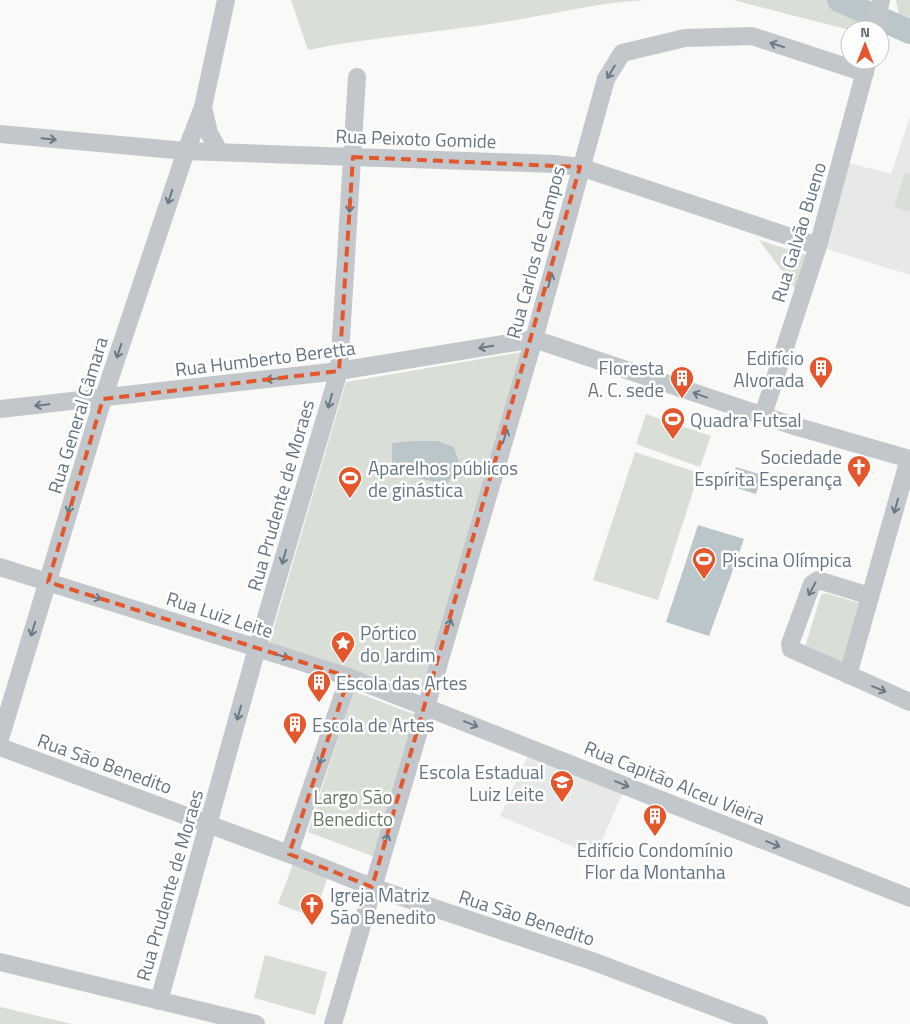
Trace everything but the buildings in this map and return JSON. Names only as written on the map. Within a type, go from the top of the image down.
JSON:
[{"type":"street","name":"Rua General Câmara","points":[[0,739],[103,399],[186,151],[203,107],[226,0]]},
{"type":"street","points":[[877,20],[881,0]]},
{"type":"street","name":"Rua Carlos de Campos","points":[[372,887],[534,339],[580,167],[606,79],[622,53],[685,38],[752,36],[840,60]]},
{"type":"street","name":"Rua Galvão Bueno","points":[[763,415],[818,246],[866,70]]},
{"type":"street","name":"Rua Prudente de Moraes","points":[[159,1001],[257,648],[339,371],[357,77]]},
{"type":"street","points":[[203,107],[209,134],[219,152]]},
{"type":"street","name":"Rua Peixoto Gomide","points":[[0,134],[186,151],[555,164],[580,167],[818,246]]},
{"type":"street","points":[[534,339],[763,415],[910,459],[848,675]]},
{"type":"street","name":"Rua Humberto Beretta","points":[[0,409],[103,399],[339,371],[534,339]]},
{"type":"street","name":"Rua Luiz Leite","points":[[0,567],[348,677],[425,706]]},
{"type":"street","points":[[870,596],[818,580],[812,584],[790,644],[791,649],[910,702]]},
{"type":"street","points":[[289,854],[348,677]]},
{"type":"street","name":"Rua Capitão Alceu Vieira","points":[[425,706],[910,898]]},
{"type":"street","name":"Rua São Benedito","points":[[0,747],[289,854],[372,887],[592,960],[759,1024]]},
{"type":"street","points":[[334,1024],[372,887]]},
{"type":"street","points":[[0,962],[256,1024]]},
{"type":"highlighted area","points":[[353,157],[580,167],[372,887],[289,854],[349,677],[48,582],[103,399],[339,371]]},
{"type":"shaded area","points":[[910,116],[910,275],[818,246],[842,161],[891,174]]},
{"type":"shaded area","points":[[438,441],[454,447],[460,465],[447,484],[417,478],[392,463],[392,443]]},
{"type":"shaded area","points":[[736,467],[762,475],[756,494],[730,486]]},
{"type":"shaded area","name":"Piscina Olímpica","points":[[698,525],[744,539],[709,636],[666,622]]},
{"type":"shaded area","name":"Escola Estadual Luiz Leite","points":[[529,753],[624,790],[595,856],[500,816]]},
{"type":"green space","points":[[291,0],[644,0],[308,50]]},
{"type":"green space","points":[[733,0],[867,0],[863,20],[840,20],[840,27]]},
{"type":"green space","points":[[896,0],[910,0],[910,22],[899,16]]},
{"type":"green space","points":[[905,173],[910,174],[910,212],[894,207]]},
{"type":"green space","points":[[759,240],[810,256],[799,294]]},
{"type":"green space","points":[[522,352],[422,691],[269,644],[346,382]]},
{"type":"green space","name":"Quadra Futsal","points":[[646,414],[711,436],[700,467],[636,444]]},
{"type":"green space","points":[[635,452],[699,473],[658,600],[593,580]]},
{"type":"green space","points":[[825,593],[859,603],[860,608],[846,663],[841,665],[805,647],[821,595]]},
{"type":"green space","name":"Largo São Benedicto","points":[[353,691],[416,715],[375,857],[308,832]]},
{"type":"green space","points":[[293,864],[328,876],[314,917],[278,904]]},
{"type":"green space","points":[[265,955],[327,972],[315,1015],[254,998]]},
{"type":"green space","points":[[0,1007],[72,1024],[0,1024]]},
{"type":"waterway","points":[[839,0],[910,32]]},
{"type":"place","name":"Edifício Alvorada","points":[[821,389]]},
{"type":"place","name":"Floresta A. C. sede","points":[[682,399]]},
{"type":"place","name":"Quadra Futsal","points":[[673,440]]},
{"type":"place","name":"Sociedade Espírita Esperança","points":[[859,488]]},
{"type":"place","name":"Aparelhos públicos de ginástica","points":[[350,499]]},
{"type":"place","name":"Piscina Olímpica","points":[[704,580]]},
{"type":"place","name":"Pórtico do Jardim","points":[[343,664]]},
{"type":"place","name":"Escola das Artes","points":[[319,703]]},
{"type":"place","name":"Escola de Artes","points":[[295,745]]},
{"type":"place","name":"Escola Estadual Luiz Leite","points":[[562,803]]},
{"type":"place","name":"Edifício Condomínio Flor da Montanha","points":[[655,837]]},
{"type":"place","name":"Igreja Matriz São Benedito","points":[[312,926]]}]
